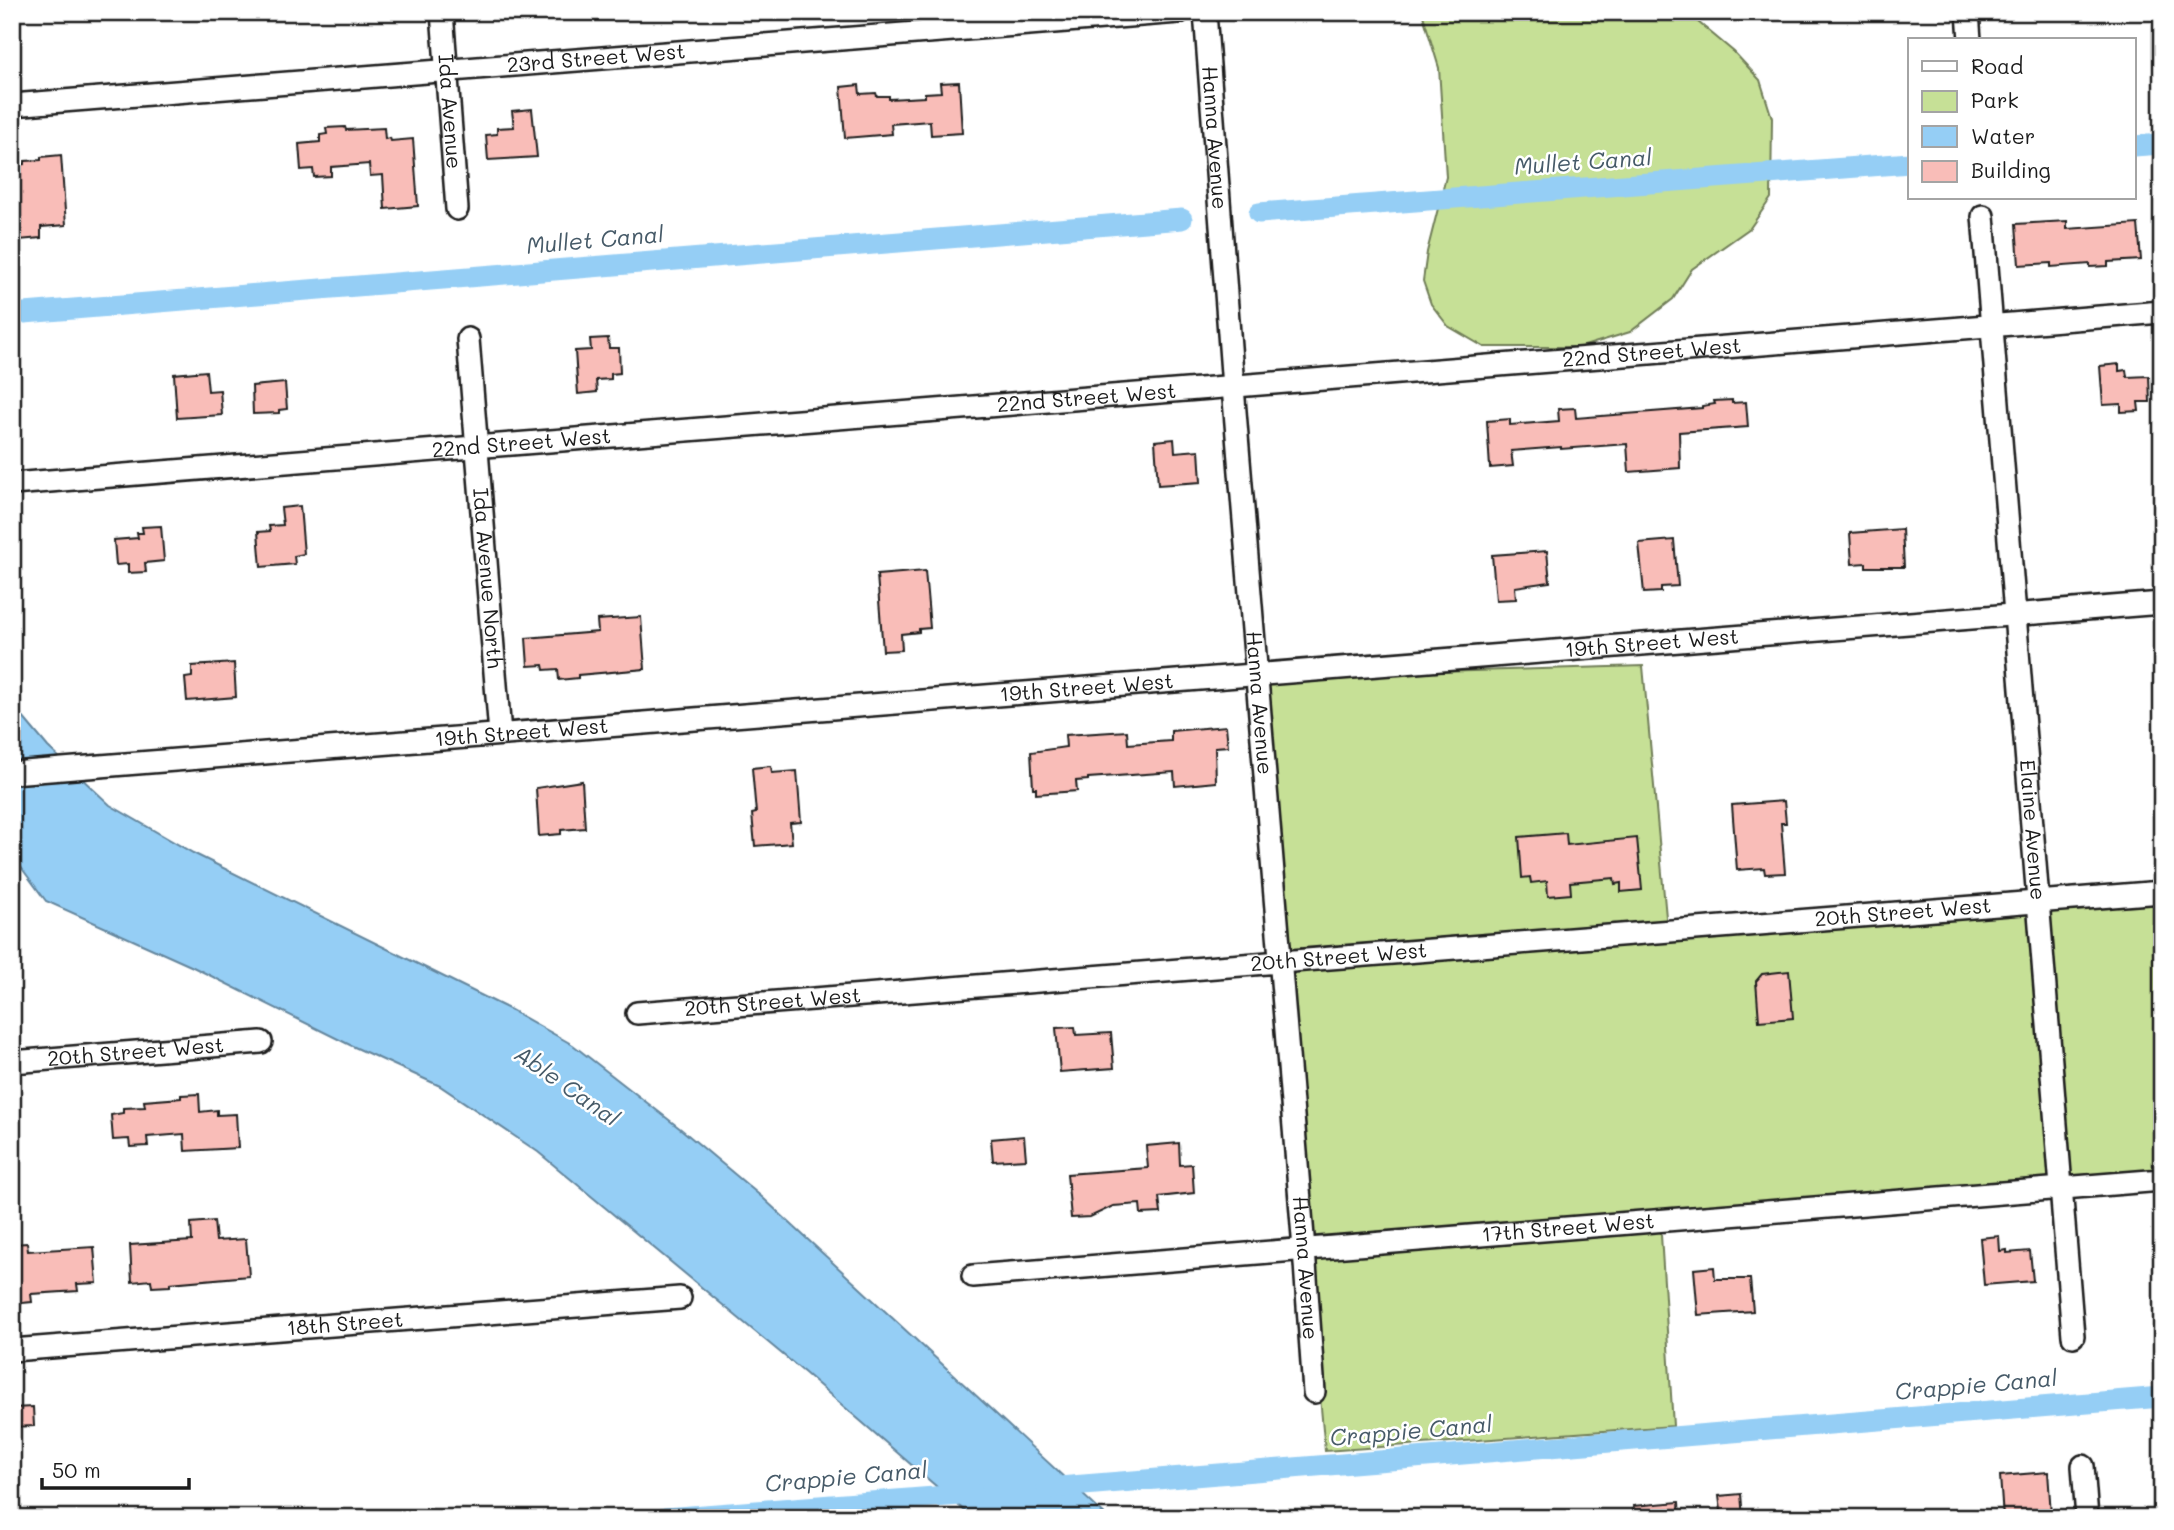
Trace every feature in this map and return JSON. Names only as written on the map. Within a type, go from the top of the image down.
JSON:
[{"type":"street","name":"Ida Avenue","points":[[442,12],[457,209]]},
{"type":"street","name":"23rd Street West","points":[[12,105],[1179,12]]},
{"type":"street","name":"Hanna Avenue","points":[[1205,12],[1314,1392]]},
{"type":"street","points":[[1968,12],[1970,38]]},
{"type":"street","name":"Elaine Avenue","points":[[1983,216],[2073,1336]]},
{"type":"street","name":"22nd Street West","points":[[12,484],[2162,312]]},
{"type":"street","name":"Ida Avenue North","points":[[468,339],[500,734]]},
{"type":"street","name":"19th Street West","points":[[12,774],[2162,603]]},
{"type":"street","name":"20th Street West","points":[[637,1013],[2162,892]]},
{"type":"street","name":"20th Street West","points":[[12,1062],[261,1042]]},
{"type":"street","name":"17th Street West","points":[[973,1276],[2162,1180]]},
{"type":"street","name":"18th Street","points":[[12,1350],[680,1298]]},
{"type":"street","points":[[2083,1466],[2087,1518]]},
{"type":"green space","points":[[1422,12],[1686,12],[1734,52],[1760,80],[1772,118],[1771,198],[1750,228],[1692,269],[1673,299],[1630,332],[1581,347],[1484,347],[1448,326],[1431,304],[1423,281],[1427,252],[1446,177],[1439,68]]},
{"type":"green space","points":[[1643,666],[1667,928],[2162,901],[2162,1186],[1660,1219],[1673,1426],[1325,1451],[1293,1103],[1264,677]]},
{"type":"water","name":"Able Canal","points":[[12,704],[48,747],[110,805],[193,853],[511,1010],[573,1045],[682,1130],[763,1198],[1108,1518],[973,1518],[805,1373],[538,1152],[440,1086],[350,1045],[193,967],[46,901],[12,855]]},
{"type":"building","points":[[959,82],[962,133],[931,135],[930,121],[891,124],[892,134],[845,138],[841,87],[859,85],[860,94],[876,93],[877,96],[889,96],[889,99],[925,97],[925,93],[941,92],[940,83]]},
{"type":"building","points":[[532,109],[537,157],[488,160],[486,135],[497,134],[497,128],[514,127],[512,111]]},
{"type":"building","points":[[345,127],[346,130],[384,128],[385,139],[390,138],[391,141],[413,139],[418,206],[385,209],[383,175],[370,176],[369,164],[331,167],[331,176],[314,177],[313,169],[301,170],[299,144],[320,142],[320,135],[327,134],[326,128]]},
{"type":"building","points":[[61,155],[66,225],[41,227],[41,238],[19,240],[13,165],[41,160],[41,157]]},
{"type":"building","points":[[2067,221],[2067,229],[2138,224],[2141,260],[2108,262],[2108,266],[2090,267],[2090,264],[2051,267],[2051,263],[2019,265],[2016,224]]},
{"type":"building","points":[[608,338],[609,348],[619,348],[620,373],[611,374],[611,379],[596,380],[597,392],[578,394],[575,351],[591,350],[590,339]]},
{"type":"building","points":[[2119,364],[2119,371],[2126,370],[2127,377],[2149,376],[2150,402],[2138,402],[2139,411],[2121,412],[2121,404],[2103,405],[2100,366]]},
{"type":"building","points":[[206,371],[208,391],[220,390],[222,415],[177,418],[174,374]]},
{"type":"building","points":[[285,383],[287,409],[279,410],[279,413],[253,414],[252,386]]},
{"type":"building","points":[[1732,400],[1732,403],[1746,402],[1748,427],[1679,432],[1680,468],[1629,472],[1627,444],[1511,451],[1513,466],[1490,468],[1487,421],[1510,419],[1510,425],[1559,421],[1558,409],[1575,408],[1576,418],[1702,408],[1715,404],[1714,401]]},
{"type":"building","points":[[1174,439],[1175,452],[1199,450],[1201,482],[1158,485],[1155,441]]},
{"type":"building","points":[[300,506],[304,554],[294,556],[295,564],[261,567],[258,532],[270,531],[269,526],[283,525],[281,508]]},
{"type":"building","points":[[161,526],[164,561],[145,563],[146,572],[128,573],[128,564],[116,565],[114,540],[138,538],[137,533],[143,533],[142,527]]},
{"type":"building","points":[[1902,529],[1904,567],[1866,567],[1866,563],[1852,564],[1850,533]]},
{"type":"building","points":[[1674,540],[1678,586],[1661,587],[1661,592],[1644,593],[1639,543]]},
{"type":"building","points":[[1547,551],[1550,582],[1515,587],[1516,599],[1496,600],[1492,555]]},
{"type":"building","points":[[925,571],[930,628],[901,634],[902,650],[883,651],[877,575]]},
{"type":"building","points":[[641,617],[645,669],[578,675],[578,678],[559,680],[558,669],[544,670],[543,665],[528,666],[526,638],[598,632],[597,620]]},
{"type":"building","points":[[234,663],[236,697],[187,701],[185,678],[192,677],[192,666]]},
{"type":"building","points":[[1226,726],[1228,746],[1215,747],[1216,782],[1175,786],[1174,772],[1088,778],[1076,781],[1077,791],[1036,794],[1036,788],[1033,788],[1031,752],[1066,747],[1065,735],[1127,731],[1128,744],[1171,741],[1171,731]]},
{"type":"building","points":[[771,766],[772,773],[797,771],[801,822],[790,823],[792,843],[755,846],[752,814],[756,813],[752,768]]},
{"type":"building","points":[[582,781],[585,828],[561,830],[561,834],[539,836],[536,788]]},
{"type":"building","points":[[1784,801],[1786,823],[1781,823],[1785,873],[1765,874],[1764,868],[1737,870],[1732,805]]},
{"type":"building","points":[[1566,833],[1567,845],[1637,838],[1642,890],[1621,892],[1621,883],[1615,884],[1614,878],[1570,882],[1571,894],[1548,896],[1547,881],[1531,883],[1530,877],[1522,878],[1519,837]]},
{"type":"building","points":[[1789,971],[1793,1018],[1759,1021],[1756,981],[1762,974]]},
{"type":"building","points":[[1075,1027],[1076,1035],[1111,1033],[1114,1068],[1060,1072],[1056,1028]]},
{"type":"building","points":[[199,1094],[200,1112],[217,1110],[217,1115],[236,1114],[238,1148],[185,1151],[184,1134],[147,1137],[148,1146],[130,1147],[129,1139],[113,1140],[111,1115],[123,1113],[123,1108],[145,1107],[144,1101]]},
{"type":"building","points":[[1024,1136],[1026,1159],[993,1161],[991,1139]]},
{"type":"building","points":[[1179,1143],[1180,1165],[1192,1164],[1194,1193],[1159,1197],[1161,1213],[1141,1214],[1140,1204],[1113,1206],[1090,1217],[1071,1218],[1067,1174],[1148,1168],[1146,1146]]},
{"type":"building","points":[[214,1221],[216,1241],[246,1239],[249,1276],[152,1287],[151,1280],[132,1282],[130,1245],[192,1241],[191,1223]]},
{"type":"building","points":[[1999,1236],[2000,1251],[2030,1251],[2033,1281],[1984,1285],[1980,1238]]},
{"type":"building","points":[[27,1243],[28,1251],[94,1247],[97,1283],[77,1284],[78,1291],[31,1294],[32,1302],[12,1304],[12,1244]]},
{"type":"building","points":[[1714,1267],[1715,1279],[1750,1279],[1753,1311],[1698,1315],[1694,1269]]},
{"type":"building","points":[[33,1407],[34,1426],[12,1427],[12,1408]]},
{"type":"building","points":[[2048,1472],[2051,1514],[2003,1518],[2000,1476]]},
{"type":"building","points":[[1741,1494],[1743,1518],[1722,1518],[1719,1496]]},
{"type":"building","points":[[1679,1502],[1680,1518],[1634,1518],[1633,1506]]},
{"type":"waterway","name":"Mullet Canal","points":[[2136,146],[2162,144]]},
{"type":"waterway","name":"Mullet Canal","points":[[1259,213],[1908,163]]},
{"type":"waterway","name":"Mullet Canal","points":[[12,314],[1182,219]]},
{"type":"waterway","name":"Crappie Canal","points":[[1047,1488],[2162,1397]]},
{"type":"waterway","name":"Crappie Canal","points":[[665,1518],[973,1494]]}]
